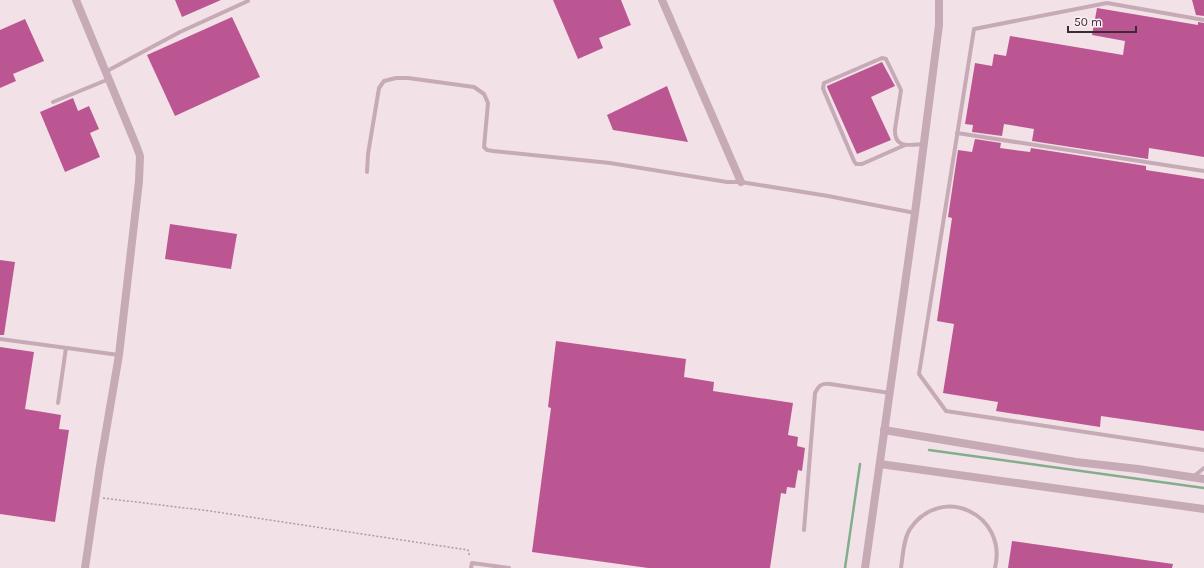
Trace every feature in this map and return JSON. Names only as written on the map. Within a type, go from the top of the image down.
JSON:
[{"type":"street","points":[[76,0],[140,156],[139,181],[120,355],[85,568]]},
{"type":"street","points":[[662,0],[741,182]]},
{"type":"street","points":[[865,568],[924,144],[939,24],[939,0]]},
{"type":"street","points":[[884,430],[1076,462],[1138,469],[1204,479]]},
{"type":"street","points":[[880,464],[1204,509]]},
{"type":"lane","points":[[53,102],[108,75],[180,32],[248,1]]},
{"type":"lane","points":[[1204,20],[1107,2],[974,29],[919,374],[946,411],[1204,450]]},
{"type":"lane","points":[[905,145],[862,164],[856,164],[824,91],[824,82],[882,58],[886,59],[901,90],[894,134],[896,140],[900,144],[905,145],[924,144]]},
{"type":"lane","points":[[367,172],[368,154],[379,88],[384,81],[396,78],[408,78],[474,87],[484,94],[488,103],[484,147],[487,150],[610,163],[727,182],[741,182],[828,196],[915,213]]},
{"type":"lane","points":[[957,133],[1204,171]]},
{"type":"lane","points":[[0,339],[120,355]]},
{"type":"lane","points":[[58,403],[66,348]]},
{"type":"lane","points":[[804,530],[815,393],[818,386],[823,383],[890,393]]},
{"type":"lane","points":[[1193,478],[1204,468]]},
{"type":"lane","points":[[901,568],[905,544],[911,529],[920,518],[930,510],[950,506],[970,510],[990,528],[997,550],[995,568]]},
{"type":"lane","points":[[471,568],[472,563],[509,568]]},
{"type":"path","points":[[96,497],[210,512],[468,550],[472,563]]},
{"type":"building","points":[[175,0],[221,0],[182,17]]},
{"type":"building","points":[[553,0],[621,0],[631,25],[599,38],[603,48],[578,59]]},
{"type":"building","points":[[1192,0],[1204,0],[1204,16],[1196,15]]},
{"type":"building","points":[[1097,8],[1198,25],[1198,22],[1204,23],[1204,157],[1149,148],[1148,159],[1032,141],[1034,129],[1004,124],[1002,136],[972,132],[973,125],[965,124],[975,63],[992,66],[994,54],[1006,56],[1010,36],[1123,55],[1125,41],[1092,35]]},
{"type":"building","points":[[232,17],[260,77],[175,116],[147,55]]},
{"type":"building","points":[[25,19],[44,61],[13,74],[16,81],[0,88],[0,30]]},
{"type":"building","points":[[882,62],[895,86],[871,97],[891,140],[857,154],[827,86]]},
{"type":"building","points":[[667,86],[688,142],[613,130],[607,115]]},
{"type":"building","points":[[73,98],[78,111],[89,106],[99,129],[90,133],[100,157],[65,172],[40,112]]},
{"type":"building","points":[[975,139],[1001,143],[1000,148],[1030,152],[1031,148],[1146,166],[1146,170],[1204,179],[1204,431],[1101,416],[1100,427],[996,411],[998,402],[943,393],[954,324],[937,321],[952,218],[948,217],[958,150],[972,152]]},
{"type":"building","points":[[170,224],[237,234],[231,269],[165,259]]},
{"type":"building","points":[[0,260],[15,262],[4,335],[0,335]]},
{"type":"building","points":[[556,341],[686,359],[684,377],[714,382],[713,391],[793,403],[788,435],[798,437],[797,446],[805,448],[802,471],[798,470],[795,488],[787,487],[786,494],[781,493],[770,568],[648,568],[532,552],[551,408],[548,407]]},
{"type":"building","points":[[0,347],[34,352],[25,409],[61,415],[59,429],[69,430],[55,522],[0,514]]},
{"type":"building","points":[[1012,541],[1173,564],[1172,568],[1008,568]]},
{"type":"waterway","points":[[929,450],[1204,488]]},
{"type":"waterway","points":[[845,568],[860,464]]}]
